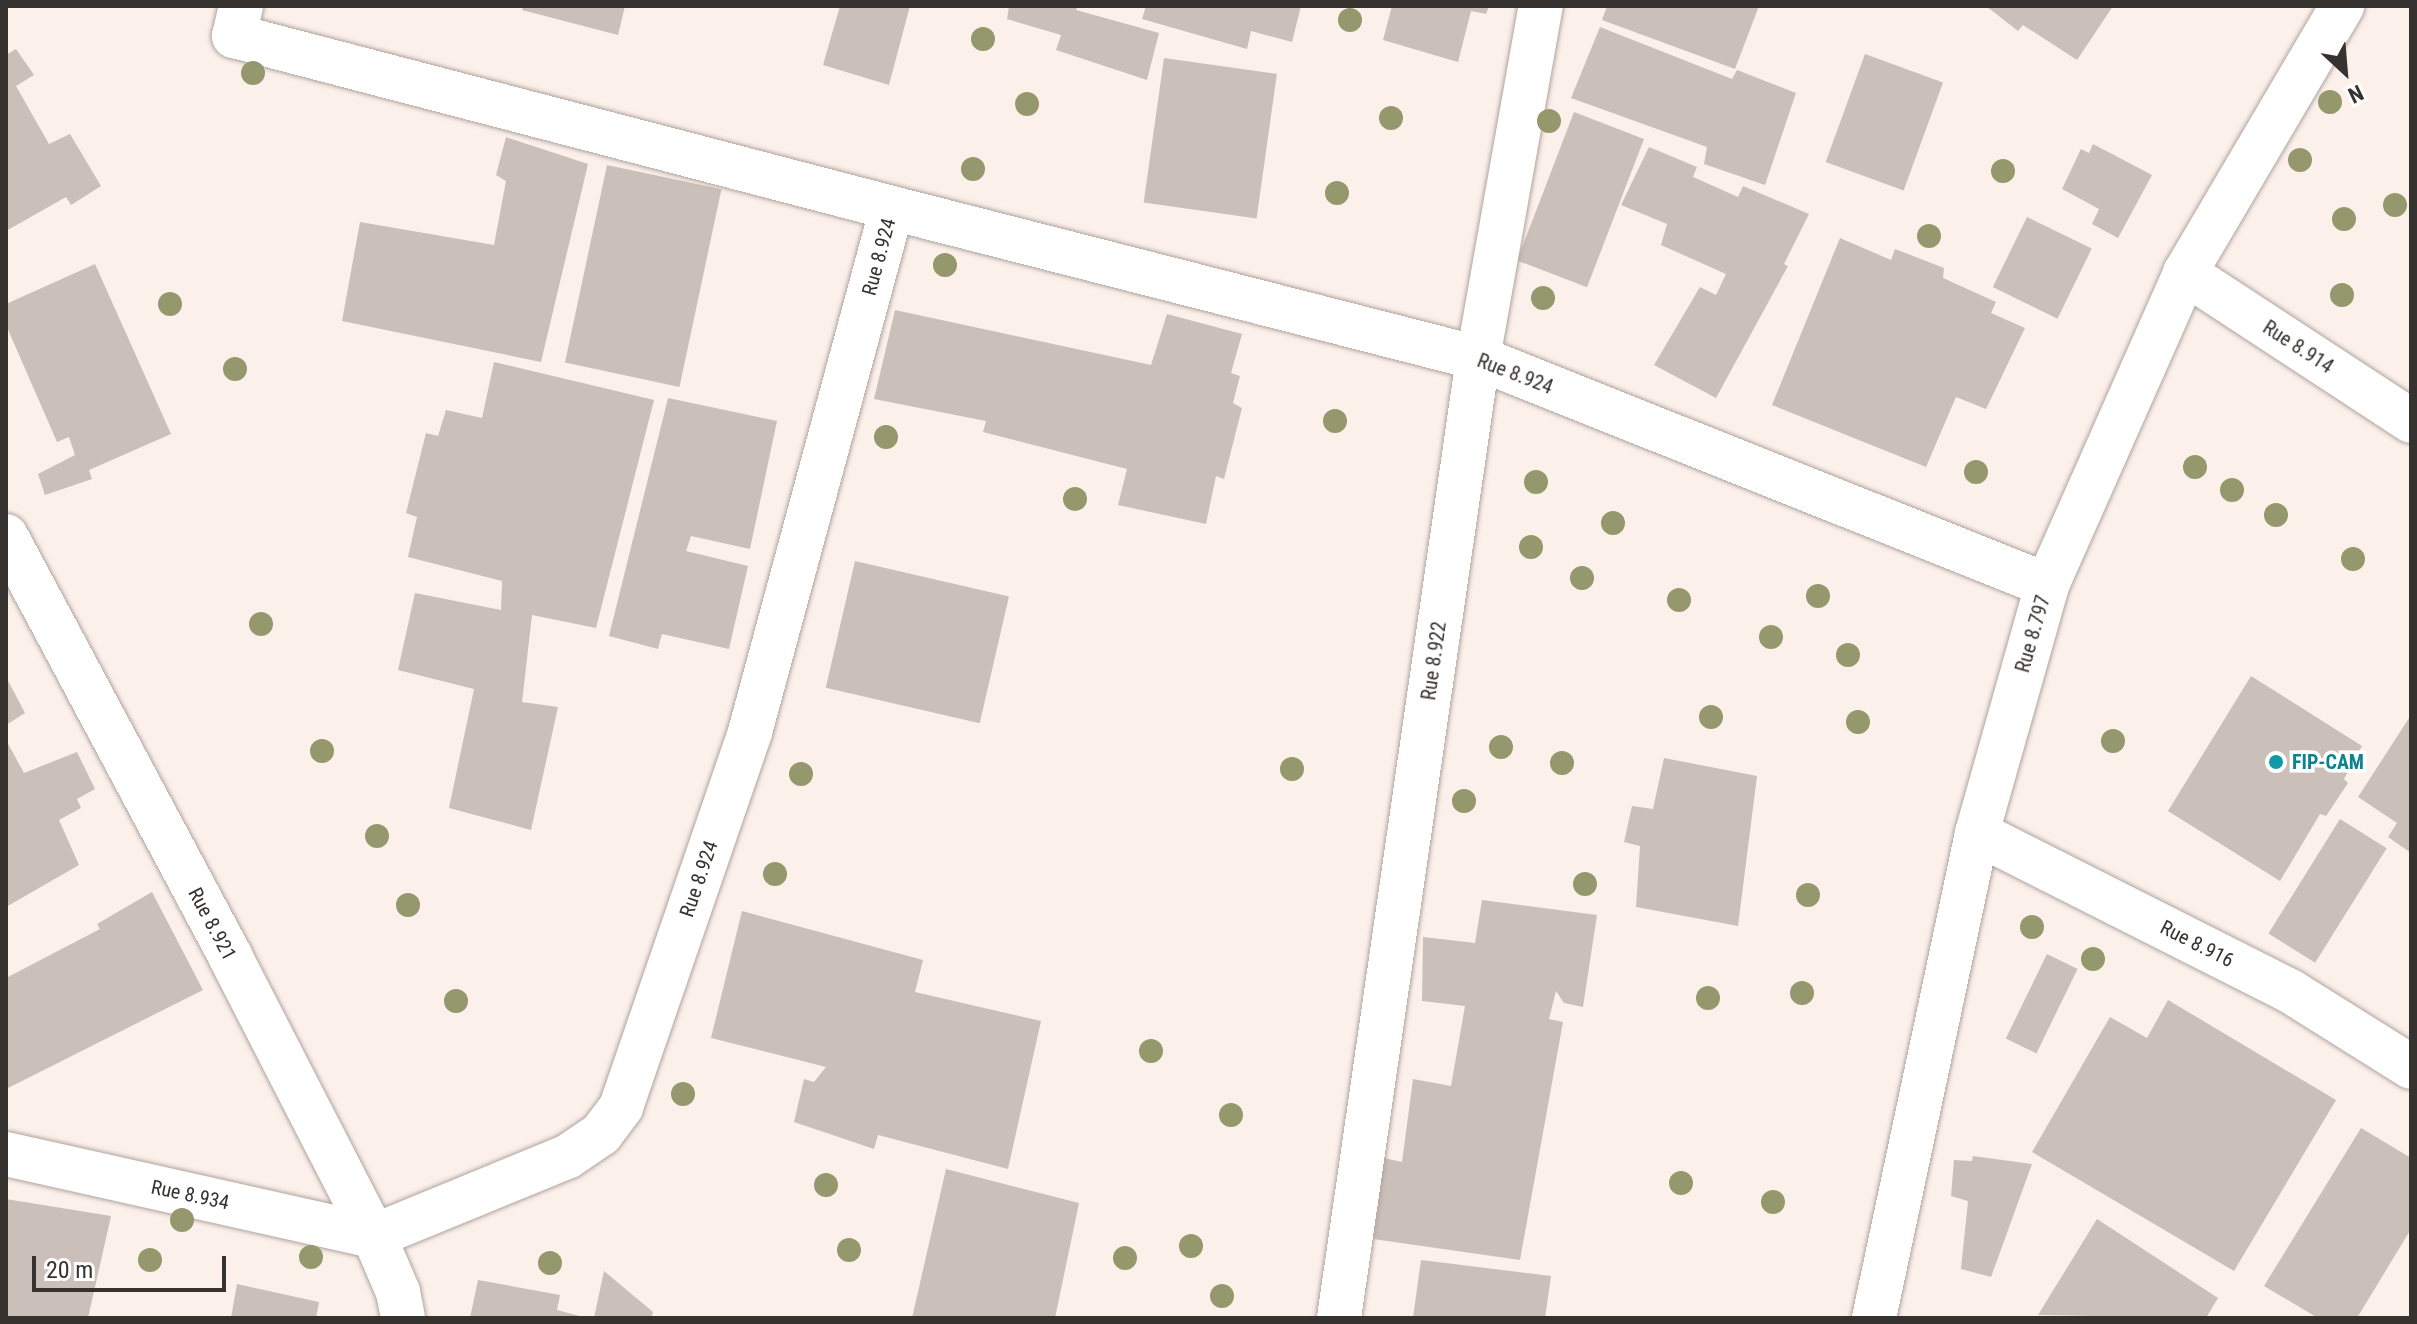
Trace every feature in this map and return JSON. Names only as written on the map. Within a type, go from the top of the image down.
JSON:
[{"type":"street","points":[[241,6],[234,36],[269,47],[892,208]]},
{"type":"street","name":"Rue 8.922","points":[[1339,1318],[1478,358],[1541,6]]},
{"type":"street","name":"Rue 8.797","points":[[1874,1318],[1977,833],[2047,585],[2185,273],[2342,6]]},
{"type":"street","name":"Rue 8.924","points":[[374,1236],[567,1157],[601,1134],[621,1107],[750,732],[892,208],[1478,358],[2047,585]]},
{"type":"street","name":"Rue 8.914","points":[[2185,273],[2411,421]]},
{"type":"street","name":"Rue 8.921","points":[[6,536],[231,958],[374,1236],[398,1292],[403,1318]]},
{"type":"street","name":"Rue 8.916","points":[[1977,833],[2290,991],[2411,1067]]},
{"type":"street","name":"Rue 8.934","points":[[6,1154],[374,1236]]},
{"type":"building","points":[[523,6],[625,6],[618,35],[522,10]]},
{"type":"building","points":[[840,6],[910,6],[889,85],[823,65]]},
{"type":"building","points":[[1009,6],[1078,6],[1076,10],[1159,33],[1147,80],[1056,50],[1061,35],[1007,19]]},
{"type":"building","points":[[1146,6],[1301,6],[1292,42],[1251,31],[1247,49],[1142,19]]},
{"type":"building","points":[[1392,6],[1489,6],[1486,14],[1471,11],[1458,62],[1383,40]]},
{"type":"building","points":[[1607,6],[1759,6],[1735,69],[1602,20]]},
{"type":"building","points":[[1986,6],[2113,6],[2077,60],[2023,25],[2018,31]]},
{"type":"building","points":[[1600,27],[1732,79],[1737,70],[1796,93],[1765,185],[1704,164],[1707,147],[1571,98]]},
{"type":"building","points":[[16,49],[34,75],[16,86],[49,144],[70,134],[101,186],[71,205],[66,197],[6,231],[6,55]]},
{"type":"building","points":[[1865,54],[1943,82],[1904,190],[1826,162]]},
{"type":"building","points":[[1164,58],[1277,74],[1257,218],[1144,203]]},
{"type":"building","points":[[1574,112],[1644,139],[1587,287],[1517,260]]},
{"type":"building","points":[[506,137],[588,164],[541,362],[342,321],[360,222],[494,245],[506,181],[496,175]]},
{"type":"building","points":[[2093,144],[2152,175],[2118,238],[2092,224],[2099,209],[2062,189],[2081,149],[2089,153]]},
{"type":"building","points":[[1649,147],[1697,167],[1693,177],[1738,197],[1743,186],[1809,214],[1784,264],[1788,266],[1716,398],[1654,365],[1700,287],[1716,295],[1726,274],[1661,245],[1667,224],[1621,205]]},
{"type":"building","points":[[607,165],[721,189],[679,387],[565,363]]},
{"type":"building","points":[[2027,217],[2092,249],[2058,319],[1993,287]]},
{"type":"building","points":[[1840,238],[1891,260],[1895,249],[1944,268],[1943,278],[1996,302],[1991,313],[2025,328],[1986,409],[1956,397],[1926,467],[1772,405]]},
{"type":"building","points":[[95,264],[171,434],[89,470],[92,479],[45,495],[38,474],[75,455],[69,437],[57,442],[6,325],[6,304]]},
{"type":"building","points":[[895,310],[1151,365],[1167,314],[1242,334],[1231,373],[1240,376],[1233,403],[1242,408],[1224,479],[1216,476],[1206,524],[1118,505],[1127,469],[983,432],[986,421],[874,399]]},
{"type":"building","points":[[494,362],[654,400],[596,628],[532,615],[522,702],[558,707],[531,830],[449,808],[474,689],[398,670],[415,593],[501,610],[502,581],[408,557],[417,517],[406,513],[426,433],[438,436],[446,410],[482,418]]},
{"type":"building","points":[[668,398],[777,421],[750,549],[691,536],[686,551],[748,566],[729,649],[662,634],[658,649],[609,636]]},
{"type":"building","points":[[855,561],[1009,597],[980,723],[826,688]]},
{"type":"building","name":"FIP-CAM","points":[[2251,676],[2362,746],[2344,779],[2348,783],[2326,816],[2320,814],[2280,881],[2168,811]]},
{"type":"building","points":[[6,677],[25,713],[6,725]]},
{"type":"building","points":[[2411,715],[2411,853],[2388,837],[2397,823],[2358,797]]},
{"type":"building","points":[[6,740],[24,773],[77,752],[95,789],[77,799],[81,808],[59,820],[79,865],[6,907]]},
{"type":"building","points":[[1664,758],[1757,776],[1738,926],[1636,907],[1640,846],[1624,842],[1632,806],[1653,809]]},
{"type":"building","points":[[2340,819],[2387,848],[2315,963],[2268,933]]},
{"type":"building","points":[[152,892],[203,990],[6,1089],[6,978],[100,929],[97,924]]},
{"type":"building","points":[[1482,900],[1597,915],[1583,1007],[1564,1003],[1556,991],[1549,1019],[1563,1022],[1520,1260],[1373,1239],[1384,1158],[1402,1162],[1413,1079],[1451,1086],[1465,1006],[1422,1001],[1423,937],[1475,943]]},
{"type":"building","points":[[742,911],[923,960],[915,992],[1041,1021],[1008,1169],[878,1135],[874,1149],[794,1122],[804,1079],[814,1082],[826,1067],[711,1038]]},
{"type":"building","points":[[2047,954],[2078,969],[2036,1053],[2006,1038]]},
{"type":"building","points":[[2168,1000],[2336,1100],[2234,1271],[2032,1152],[2110,1017],[2147,1038]]},
{"type":"building","points":[[2361,1128],[2411,1158],[2411,1229],[2357,1318],[2318,1318],[2264,1286]]},
{"type":"building","points":[[1973,1156],[2032,1164],[1991,1277],[1961,1269],[1968,1201],[1951,1196],[1954,1160],[1972,1161]]},
{"type":"building","points":[[946,1169],[1079,1203],[1055,1318],[912,1318]]},
{"type":"building","points":[[6,1199],[111,1216],[88,1318],[6,1318]]},
{"type":"building","points":[[2097,1219],[2218,1298],[2206,1318],[2038,1315]]},
{"type":"building","points":[[1421,1260],[1551,1276],[1545,1318],[1413,1318]]},
{"type":"building","points":[[604,1271],[653,1312],[651,1318],[594,1318]]},
{"type":"building","points":[[478,1280],[560,1295],[557,1310],[587,1318],[470,1318]]},
{"type":"building","points":[[237,1284],[319,1302],[316,1318],[231,1318]]},
{"type":"place","name":"FIP-CAM","points":[[2276,762]]}]
